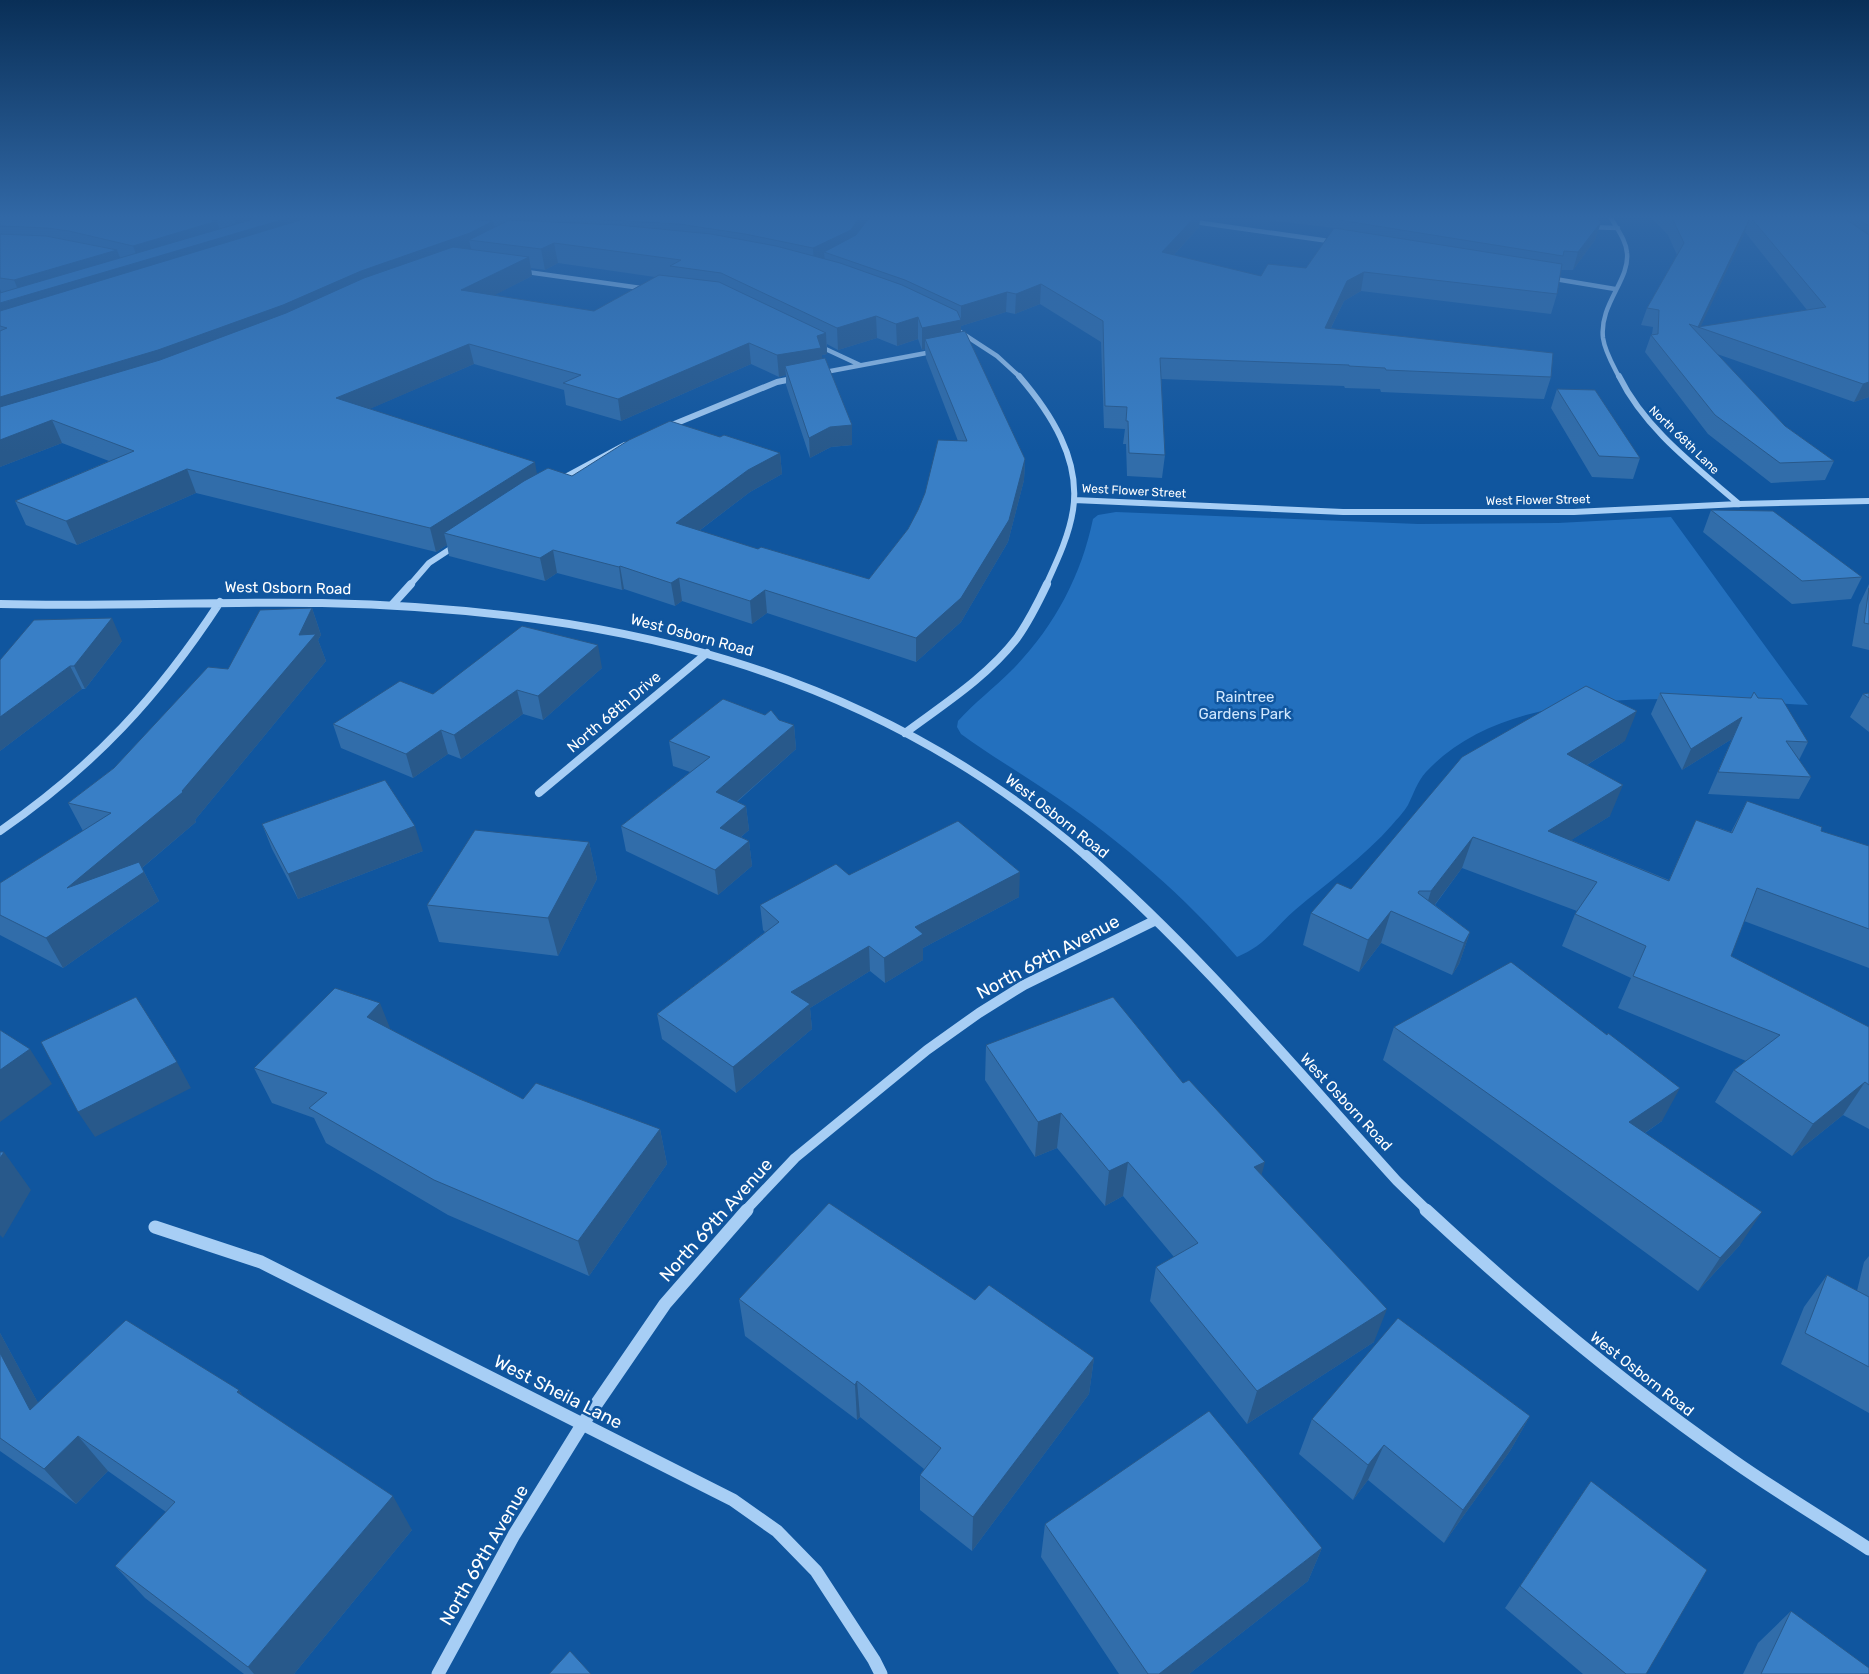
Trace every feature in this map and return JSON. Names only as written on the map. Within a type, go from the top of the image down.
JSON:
[{"type":"street","name":"North 68th Lane","points":[[1612,296],[1605,310],[1603,334],[1607,352],[1619,380],[1646,419],[1685,458],[1739,504]]},
{"type":"street","name":"West Flower Street","points":[[948,324],[980,343],[1007,363],[1036,393],[1061,435],[1070,464],[1074,500],[1344,512],[1574,512],[1739,504],[1869,501]]},
{"type":"street","points":[[808,340],[860,366]]},
{"type":"street","points":[[964,346],[980,343]]},
{"type":"street","points":[[814,375],[948,349]]},
{"type":"street","points":[[658,431],[777,382],[804,377]]},
{"type":"street","points":[[552,484],[631,442]]},
{"type":"street","points":[[905,733],[991,666],[1011,645],[1031,616],[1060,552],[1074,500]]},
{"type":"street","points":[[392,605],[429,563],[461,542]]},
{"type":"street","points":[[0,831],[26,814],[89,763],[131,722],[160,688],[206,625],[220,602]]},
{"type":"street","name":"West Osborn Road","points":[[0,604],[72,605],[220,602],[465,608],[552,619],[630,633],[707,653],[808,686],[860,709],[962,765],[1020,802],[1098,866],[1207,973],[1418,1203],[1491,1269],[1566,1335],[1715,1449],[1869,1548]]},
{"type":"street","name":"North 68th Drive","points":[[539,793],[707,653]]},
{"type":"street","name":"North 69th Avenue","points":[[438,1674],[514,1535],[582,1425],[665,1304],[740,1217],[795,1158],[927,1050],[979,1013],[1024,985],[1154,921]]},
{"type":"street","name":"West Sheila Lane","points":[[154,1227],[261,1262],[733,1500],[778,1531],[816,1571],[874,1660],[881,1674]]},
{"type":"green space","name":"Raintree Gardens Park","points":[[1116,512],[1418,524],[1558,523],[1671,517],[1808,705],[1711,700],[1606,701],[1554,708],[1506,721],[1462,742],[1426,772],[1406,808],[1381,836],[1358,858],[1295,910],[1262,942],[1237,957],[1196,913],[1129,852],[1081,814],[961,734],[957,727],[958,721],[964,714],[1026,655],[1052,620],[1073,582],[1088,540],[1093,519],[1098,515]]},
{"type":"building","points":[[0,296],[23,296],[0,303]]},
{"type":"building","points":[[49,296],[303,296],[158,350],[0,397],[0,331],[7,328],[0,326],[0,311]]},
{"type":"building","points":[[324,296],[500,296],[594,311],[621,296],[749,296],[826,333],[817,336],[821,348],[777,355],[749,343],[618,399],[563,383],[581,375],[469,344],[336,398],[535,462],[430,528],[187,469],[66,521],[15,501],[134,451],[52,420],[0,440],[0,407],[160,360],[286,313]]},
{"type":"building","points":[[770,296],[926,296],[957,311],[961,320],[922,328],[918,317],[896,324],[876,316],[837,328]]},
{"type":"building","points":[[940,296],[993,296],[961,306]]},
{"type":"building","points":[[1061,296],[1340,296],[1325,328],[1553,353],[1551,377],[1386,370],[1385,368],[1349,365],[1160,358],[1165,455],[1129,453],[1128,421],[1126,421],[1127,407],[1105,406],[1103,321]]},
{"type":"building","points":[[1654,296],[1713,296],[1698,327],[1689,324],[1785,426],[1834,461],[1780,463],[1715,415],[1651,335],[1658,334],[1659,310],[1647,308]]},
{"type":"building","points":[[1817,296],[1869,296],[1869,382],[1863,384],[1698,327],[1826,307]]},
{"type":"building","points":[[965,331],[1025,459],[1009,520],[961,598],[916,638],[765,590],[750,601],[679,578],[671,583],[620,566],[553,550],[540,558],[444,533],[524,481],[548,468],[572,476],[629,440],[670,421],[720,437],[724,435],[780,453],[748,470],[676,523],[758,549],[761,547],[869,579],[908,529],[918,510],[925,493],[938,440],[967,441],[925,339]]},
{"type":"building","points":[[825,358],[852,425],[830,427],[809,438],[785,366]]},
{"type":"building","points":[[1557,389],[1595,390],[1640,458],[1599,456]]},
{"type":"building","points":[[1711,510],[1773,511],[1862,577],[1802,581]]},
{"type":"building","points":[[1869,588],[1869,624],[1864,623]]},
{"type":"building","points":[[312,608],[299,635],[316,634],[183,792],[67,888],[139,862],[144,872],[46,938],[0,915],[0,883],[111,813],[68,803],[114,768],[208,667],[228,669],[260,610]]},
{"type":"building","points":[[112,618],[74,666],[70,666],[0,717],[0,660],[34,620]]},
{"type":"building","points":[[522,626],[598,645],[538,696],[517,690],[454,735],[441,730],[406,754],[333,724],[400,681],[433,694]]},
{"type":"building","points":[[1586,686],[1637,711],[1567,754],[1623,785],[1548,831],[1669,881],[1696,820],[1732,833],[1747,801],[1822,827],[1821,831],[1869,846],[1869,929],[1757,888],[1731,956],[1869,1027],[1869,1085],[1865,1082],[1813,1124],[1734,1070],[1780,1035],[1633,976],[1646,946],[1575,914],[1597,882],[1473,837],[1431,891],[1419,891],[1418,893],[1470,932],[1464,943],[1391,911],[1368,940],[1311,913],[1337,883],[1351,889],[1462,757]]},
{"type":"building","points":[[1754,692],[1758,698],[1782,699],[1808,742],[1786,741],[1811,777],[1718,772],[1742,717],[1691,749],[1660,693],[1751,698]]},
{"type":"building","points":[[723,699],[765,715],[771,710],[779,720],[794,725],[716,792],[746,806],[720,828],[749,841],[715,870],[621,826],[710,757],[669,741]]},
{"type":"building","points":[[385,780],[415,826],[288,874],[262,824]]},
{"type":"building","points":[[958,821],[1020,872],[915,927],[923,934],[884,958],[869,946],[791,992],[810,1004],[733,1067],[657,1014],[779,922],[760,905],[836,864],[849,875]]},
{"type":"building","points":[[475,830],[589,842],[548,918],[427,905]]},
{"type":"building","points":[[1511,962],[1680,1088],[1629,1122],[1762,1212],[1720,1258],[1394,1027]]},
{"type":"building","points":[[335,988],[380,1003],[367,1017],[523,1099],[536,1083],[660,1129],[578,1241],[434,1180],[309,1108],[327,1093],[254,1068]]},
{"type":"building","points":[[136,997],[177,1062],[78,1112],[41,1042]]},
{"type":"building","points":[[1113,997],[1183,1083],[1189,1080],[1265,1162],[1254,1167],[1387,1309],[1257,1391],[1156,1267],[1198,1243],[1128,1162],[1109,1171],[1061,1113],[1038,1122],[986,1045]]},
{"type":"building","points":[[0,1030],[30,1049],[0,1070]]},
{"type":"building","points":[[829,1203],[975,1300],[989,1285],[1094,1358],[973,1517],[920,1475],[941,1448],[857,1381],[855,1385],[739,1299]]},
{"type":"building","points":[[1827,1275],[1869,1297],[1869,1367],[1805,1333]]},
{"type":"building","points":[[1398,1318],[1530,1416],[1463,1510],[1384,1445],[1368,1465],[1312,1419]]},
{"type":"building","points":[[126,1320],[239,1390],[237,1392],[393,1496],[248,1667],[115,1566],[175,1502],[78,1436],[44,1469],[0,1438],[0,1353],[30,1410]]},
{"type":"building","points":[[1209,1411],[1322,1548],[1159,1674],[1148,1674],[1045,1524]]},
{"type":"building","points":[[1591,1481],[1707,1570],[1646,1674],[1626,1674],[1520,1586]]},
{"type":"building","points":[[1791,1611],[1869,1668],[1869,1674],[1761,1674]]},
{"type":"building","points":[[570,1651],[591,1674],[549,1674]]}]
